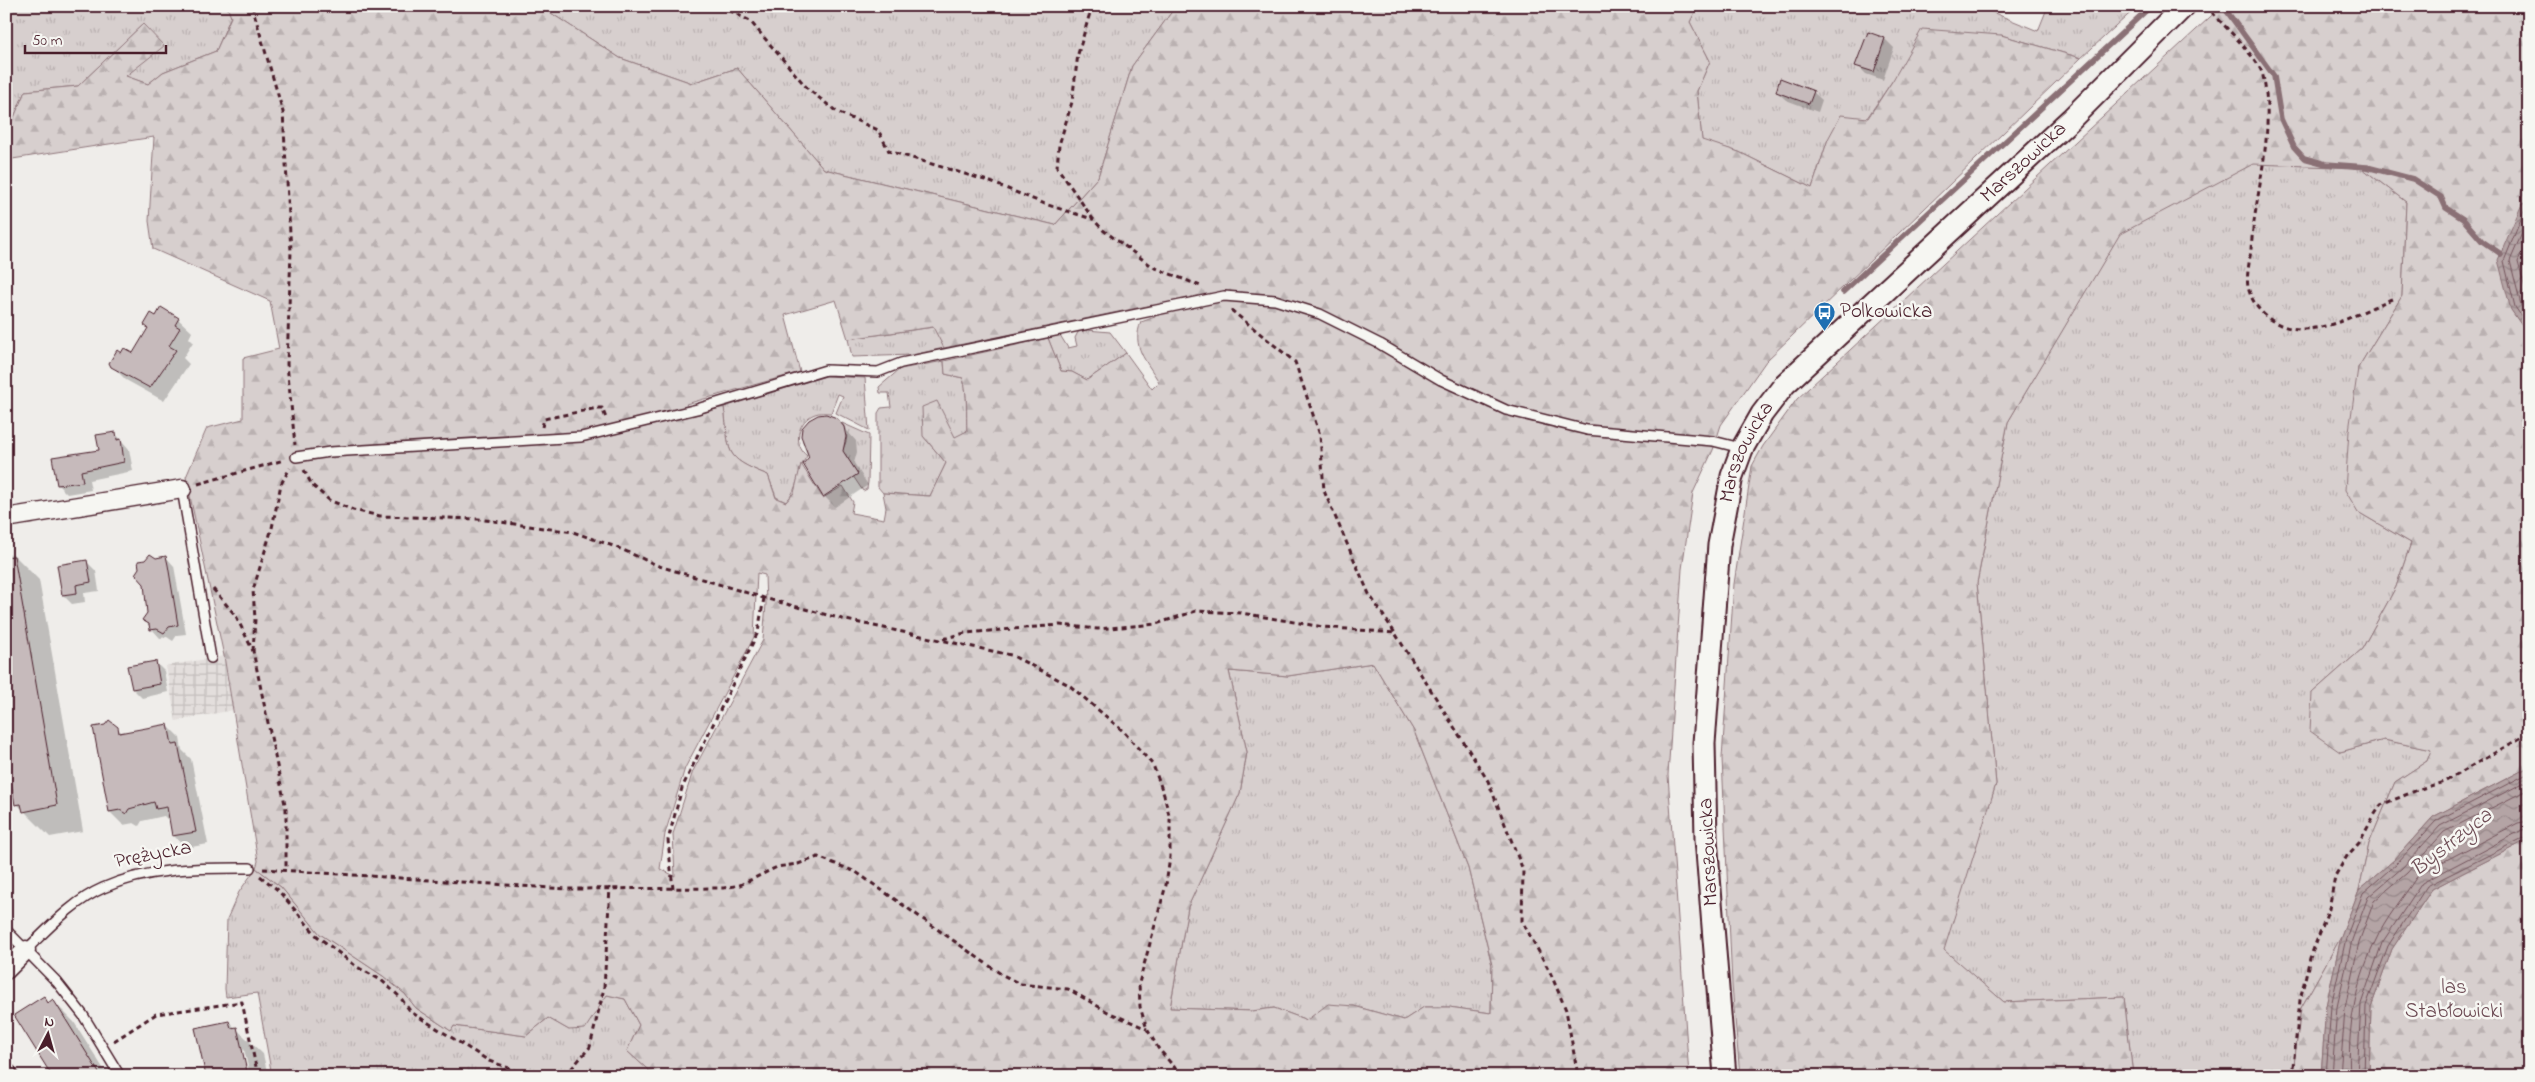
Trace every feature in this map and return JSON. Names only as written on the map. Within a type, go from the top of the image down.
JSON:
[{"type":"street","name":"Marszowicka","points":[[1725,1076],[1706,839],[1704,743],[1720,537],[1732,476],[1742,449],[1762,414],[1785,384],[2071,119],[2184,6]]},
{"type":"street","points":[[6,518],[182,489]]},
{"type":"street","name":"Prężycka","points":[[6,970],[26,950]]},
{"type":"lane","points":[[296,457],[330,452],[581,437],[697,409],[826,370],[878,372],[901,363],[1224,296],[1275,300],[1320,314],[1380,344],[1442,380],[1506,410],[1587,430],[1713,440],[1742,449]]},
{"type":"lane","points":[[182,489],[211,658]]},
{"type":"lane","name":"Prężycka","points":[[26,950],[65,913],[102,888],[145,875],[196,868],[250,868]]},
{"type":"lane","points":[[6,930],[57,982],[83,1015],[120,1076]]},
{"type":"path","points":[[252,6],[283,112],[291,250],[287,364],[290,414],[296,457],[312,485],[328,500],[353,510],[380,516],[478,519],[573,532],[616,547],[659,566],[764,598],[846,620],[1010,655],[1069,685],[1123,731],[1154,765],[1170,819],[1170,848],[1166,886],[1139,983],[1140,1007],[1147,1029],[1158,1048],[1176,1068],[1195,1076]]},
{"type":"path","points":[[675,6],[687,8],[706,6]]},
{"type":"path","points":[[721,6],[750,21],[808,89],[837,112],[878,130],[889,151],[988,181],[1045,204],[1093,219]]},
{"type":"path","points":[[1092,6],[1078,54],[1072,102],[1059,145],[1057,167],[1093,219],[1103,230],[1153,266],[1224,296],[1231,310],[1295,362],[1320,435],[1324,491],[1369,594],[1488,781],[1523,870],[1522,921],[1550,972],[1566,1010],[1578,1076]]},
{"type":"path","points":[[2206,6],[2236,38],[2263,73],[2266,98],[2266,137],[2254,211],[2248,285],[2256,307],[2263,316],[2278,324],[2302,330],[2325,326],[2392,299]]},
{"type":"path","points":[[544,440],[542,420],[597,408],[604,411],[610,431]]},
{"type":"path","points":[[182,489],[296,457]]},
{"type":"path","points":[[253,651],[256,619],[253,590],[272,528],[281,484],[296,457]]},
{"type":"path","points":[[196,572],[236,616],[253,651],[286,809],[286,870]]},
{"type":"path","points":[[673,889],[668,840],[682,788],[758,632],[764,598]]},
{"type":"path","points":[[942,639],[965,633],[1060,626],[1098,629],[1156,624],[1196,611],[1241,613],[1324,627],[1395,633]]},
{"type":"path","points":[[2292,1076],[2300,1000],[2310,958],[2329,909],[2335,876],[2348,856],[2360,843],[2381,805],[2420,789],[2444,782],[2529,733]]},
{"type":"path","points":[[250,868],[567,889],[610,887],[673,889],[732,886],[778,867],[798,864],[818,857],[856,872],[1001,974],[1020,984],[1068,989],[1108,1012],[1147,1029]]},
{"type":"path","points":[[250,868],[278,890],[317,936],[357,967],[380,980],[400,997],[411,1012],[489,1061],[532,1076]]},
{"type":"path","points":[[565,1076],[590,1047],[604,988],[610,887]]},
{"type":"path","points":[[103,1048],[156,1014],[242,1002],[258,1076]]},
{"type":"path","points":[[2525,1076],[2529,1029]]},
{"type":"shaded area","points":[[224,656],[233,710],[176,721],[166,666]]},
{"type":"green space","points":[[6,6],[227,6],[231,16],[216,51],[163,72],[148,84],[125,76],[143,24],[78,86],[25,91],[6,137]]},
{"type":"green space","points":[[227,6],[540,6],[620,58],[692,83],[737,68],[824,169],[1055,225],[1098,177],[1132,66],[1176,6],[1698,6],[1690,22],[1710,61],[1697,91],[1702,140],[1739,152],[1812,188],[1828,139],[1841,115],[1868,118],[1893,80],[1922,29],[2001,35],[2081,58],[1766,361],[1721,425],[1713,450],[1693,493],[1682,569],[1668,775],[1689,1076],[655,1076],[627,1051],[639,1025],[625,999],[607,995],[585,1029],[569,1030],[548,1018],[526,1036],[454,1026],[451,1031],[416,1008],[405,994],[383,976],[320,934],[281,887],[256,868],[258,861],[224,656],[186,477],[207,428],[243,419],[243,358],[279,349],[270,301],[153,249],[149,221],[154,137],[6,160],[6,137],[25,91],[78,86],[143,24],[164,46],[126,76],[148,84],[163,72],[216,51],[231,17]],"holes":[[[836,300],[848,339],[933,327],[944,348],[1152,305],[1155,317],[1141,322],[1138,339],[1141,353],[1159,382],[1152,389],[1126,353],[1087,380],[1072,372],[1061,371],[1048,338],[944,361],[945,374],[963,378],[965,384],[967,431],[955,437],[937,401],[922,407],[923,436],[946,463],[930,496],[883,493],[886,508],[884,519],[851,513],[853,502],[843,486],[823,498],[801,464],[794,493],[786,502],[776,498],[768,475],[743,463],[735,458],[731,452],[728,444],[724,407],[694,415],[686,404],[800,372],[785,315]],[[757,573],[765,575],[766,604],[763,640],[693,771],[673,834],[675,876],[660,869],[665,834],[685,768],[754,637]],[[1373,663],[1414,731],[1468,868],[1492,965],[1491,1013],[1449,1007],[1424,1007],[1404,1020],[1354,1006],[1328,1004],[1307,1020],[1274,1008],[1252,1011],[1170,1008],[1188,907],[1240,793],[1247,752],[1229,671],[1288,676]]]},
{"type":"green space","points":[[540,6],[1176,6],[1132,66],[1098,177],[1055,225],[824,169],[737,68],[692,83],[620,58]]},
{"type":"green space","points":[[1698,6],[1769,6],[1809,11],[1811,6],[1977,6],[2038,31],[2048,6],[2138,6],[2081,58],[2001,35],[1893,80],[1867,118],[1828,139],[1812,188],[1739,152],[1702,141],[1697,91],[1710,61],[1690,22]]},
{"type":"green space","points":[[2222,6],[2529,6],[2529,201],[2522,204],[2511,309],[2529,336],[2529,767],[2433,817],[2394,860],[2359,890],[2369,844],[2395,782],[2427,761],[2431,750],[2384,740],[2340,752],[2310,731],[2312,693],[2362,649],[2396,587],[2411,543],[2358,512],[2345,490],[2349,431],[2358,368],[2402,296],[2406,202],[2362,168],[2253,164],[2120,234],[2008,422],[1977,583],[1996,784],[1944,950],[2004,1002],[2124,997],[2133,1076],[1740,1076],[1732,985],[1722,758],[1734,584],[1752,466],[1763,446],[1797,399]]},
{"type":"green space","points":[[2253,163],[2362,168],[2406,202],[2402,296],[2358,368],[2358,512],[2411,543],[2396,587],[2362,649],[2312,693],[2340,752],[2384,740],[2432,750],[2427,761],[2395,782],[2369,844],[2359,890],[2341,937],[2301,1008],[2293,1073],[2291,1076],[2133,1076],[2124,997],[2004,1002],[1943,950],[1996,784],[1977,583],[2008,422],[2120,233]]},
{"type":"green space","points":[[934,327],[944,348],[912,355],[852,357],[848,339]]},
{"type":"green space","points":[[1087,330],[1110,332],[1126,353],[1087,380],[1072,372],[1061,371],[1048,338],[1060,335],[1068,348],[1077,346],[1075,338],[1078,332]]},
{"type":"green space","points":[[944,361],[945,374],[963,378],[965,384],[967,431],[956,438],[923,436],[946,463],[930,496],[883,493],[878,487],[878,413],[881,408],[891,407],[889,393],[880,393],[879,387],[900,369]]},
{"type":"green space","points":[[826,376],[865,378],[869,430],[836,413],[843,396],[838,394],[831,413],[818,413],[804,421],[798,439],[802,451],[807,456],[801,467],[794,491],[786,502],[776,497],[768,475],[743,463],[735,458],[731,452],[728,444],[724,407]]},
{"type":"green space","points":[[842,423],[869,435],[868,482],[867,489],[863,491],[839,455],[844,447],[847,435]]},
{"type":"green space","points":[[1373,663],[1414,731],[1468,868],[1492,965],[1491,1013],[1449,1007],[1424,1007],[1404,1020],[1354,1006],[1307,1020],[1274,1008],[1252,1011],[1170,1008],[1188,907],[1240,793],[1247,752],[1229,671],[1288,676]]},
{"type":"green space","name":"las Stabłowicki","points":[[2529,839],[2529,1076],[2369,1076],[2371,1007],[2392,949],[2432,889]]},
{"type":"green space","points":[[256,868],[281,887],[320,934],[383,976],[405,994],[416,1008],[451,1031],[454,1026],[526,1036],[548,1018],[569,1030],[607,995],[625,999],[639,1025],[627,1051],[655,1076],[272,1076],[257,993],[226,997],[225,989],[227,919],[239,892]]},
{"type":"green space","points":[[2341,937],[2326,1006],[2321,1076],[2291,1076],[2293,1073],[2301,1008]]},
{"type":"water","points":[[2529,201],[2529,336],[2511,310],[2498,260],[2522,204]]},
{"type":"water","name":"Bystrzyca","points":[[2529,767],[2529,839],[2432,889],[2392,949],[2371,1007],[2369,1076],[2321,1076],[2326,1006],[2341,937],[2359,890],[2394,860],[2433,817]]},
{"type":"building","points":[[1868,32],[1885,38],[1874,72],[1855,66]]},
{"type":"building","points":[[1780,78],[1814,91],[1809,104],[1776,92]]},
{"type":"building","points":[[161,307],[179,318],[175,325],[180,328],[169,346],[176,350],[150,388],[111,367],[109,363],[117,350],[121,353],[124,348],[133,353],[148,328],[144,325],[151,313],[156,316]]},
{"type":"building","points":[[826,414],[837,418],[844,427],[846,437],[843,451],[858,474],[823,497],[803,464],[809,457],[801,436],[802,428],[809,420],[818,415]]},
{"type":"building","points":[[116,432],[117,440],[121,439],[124,462],[81,471],[83,482],[57,485],[52,457],[99,450],[96,435]]},
{"type":"building","points":[[150,554],[156,558],[166,556],[168,565],[178,625],[169,627],[164,633],[157,629],[150,630],[149,624],[142,620],[147,613],[144,584],[135,574],[139,568],[138,561],[145,560]]},
{"type":"building","points":[[14,556],[57,805],[23,812],[21,804],[15,805],[6,753],[6,557]]},
{"type":"building","points":[[87,560],[91,582],[76,585],[77,593],[62,595],[57,565]]},
{"type":"building","points":[[156,661],[160,684],[132,689],[127,666]]},
{"type":"building","points":[[109,720],[118,727],[119,733],[168,724],[172,745],[178,744],[196,832],[172,836],[167,807],[156,809],[154,802],[129,809],[126,814],[120,810],[109,812],[93,727],[105,725]]},
{"type":"building","points":[[44,996],[48,1003],[53,999],[101,1076],[52,1076],[14,1015]]},
{"type":"building","points":[[229,1021],[231,1028],[237,1027],[248,1076],[206,1076],[195,1028]]},
{"type":"waterway","points":[[1843,292],[2151,6]]},
{"type":"waterway","points":[[2223,6],[2274,76],[2281,119],[2294,147],[2304,158],[2326,164],[2367,167],[2413,179],[2441,197],[2446,208],[2463,219],[2482,241],[2501,254]]},
{"type":"place","name":"Polkowicka","points":[[1824,331]]}]
